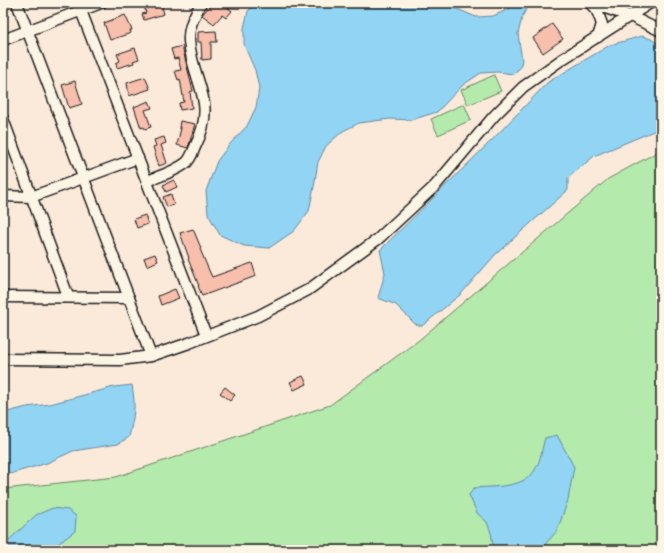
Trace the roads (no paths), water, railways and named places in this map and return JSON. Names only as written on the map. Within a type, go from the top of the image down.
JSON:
[{"type":"street","points":[[17,3],[151,356]]},
{"type":"street","points":[[3,40],[80,7],[101,3]]},
{"type":"street","points":[[147,182],[175,170],[188,162],[198,142],[205,121],[205,107],[201,86],[192,62],[189,39],[192,21],[201,3]]},
{"type":"street","points":[[590,3],[630,16],[661,31]]},
{"type":"street","points":[[590,3],[597,12],[602,24],[598,37]]},
{"type":"street","points":[[3,359],[112,360],[151,356],[258,316],[308,290],[378,239],[436,186],[494,116],[523,87],[561,60],[650,3]]},
{"type":"street","points":[[80,7],[206,335]]},
{"type":"street","points":[[3,119],[68,296]]},
{"type":"street","points":[[3,196],[31,197],[84,179],[138,158]]},
{"type":"street","points":[[3,297],[68,296],[129,298]]},
{"type":"water","points":[[256,3],[443,3],[476,17],[493,16],[509,9],[513,3],[530,3],[522,17],[518,34],[522,60],[520,68],[513,74],[498,72],[481,73],[463,85],[437,112],[411,120],[390,119],[359,123],[343,131],[326,146],[318,162],[309,211],[294,231],[269,248],[244,246],[220,235],[208,214],[206,191],[217,161],[229,145],[247,126],[256,107],[259,88],[255,70],[244,45],[244,28],[248,11]]},
{"type":"water","points":[[642,36],[651,39],[661,46],[661,128],[594,156],[568,178],[568,190],[495,255],[461,294],[422,326],[415,324],[396,305],[378,298],[385,273],[380,250],[492,140],[548,82],[610,45]]},
{"type":"water","points":[[132,385],[134,411],[129,437],[118,444],[73,451],[47,463],[3,476],[3,413],[27,407],[50,404],[114,387]]},
{"type":"water","points":[[557,435],[574,467],[568,500],[557,531],[540,550],[494,550],[491,533],[487,522],[477,513],[469,495],[474,488],[508,485],[524,480],[531,475],[538,465],[545,438]]},
{"type":"water","points":[[53,508],[68,510],[76,516],[75,531],[50,550],[3,550],[3,539],[9,540],[36,515]]}]
